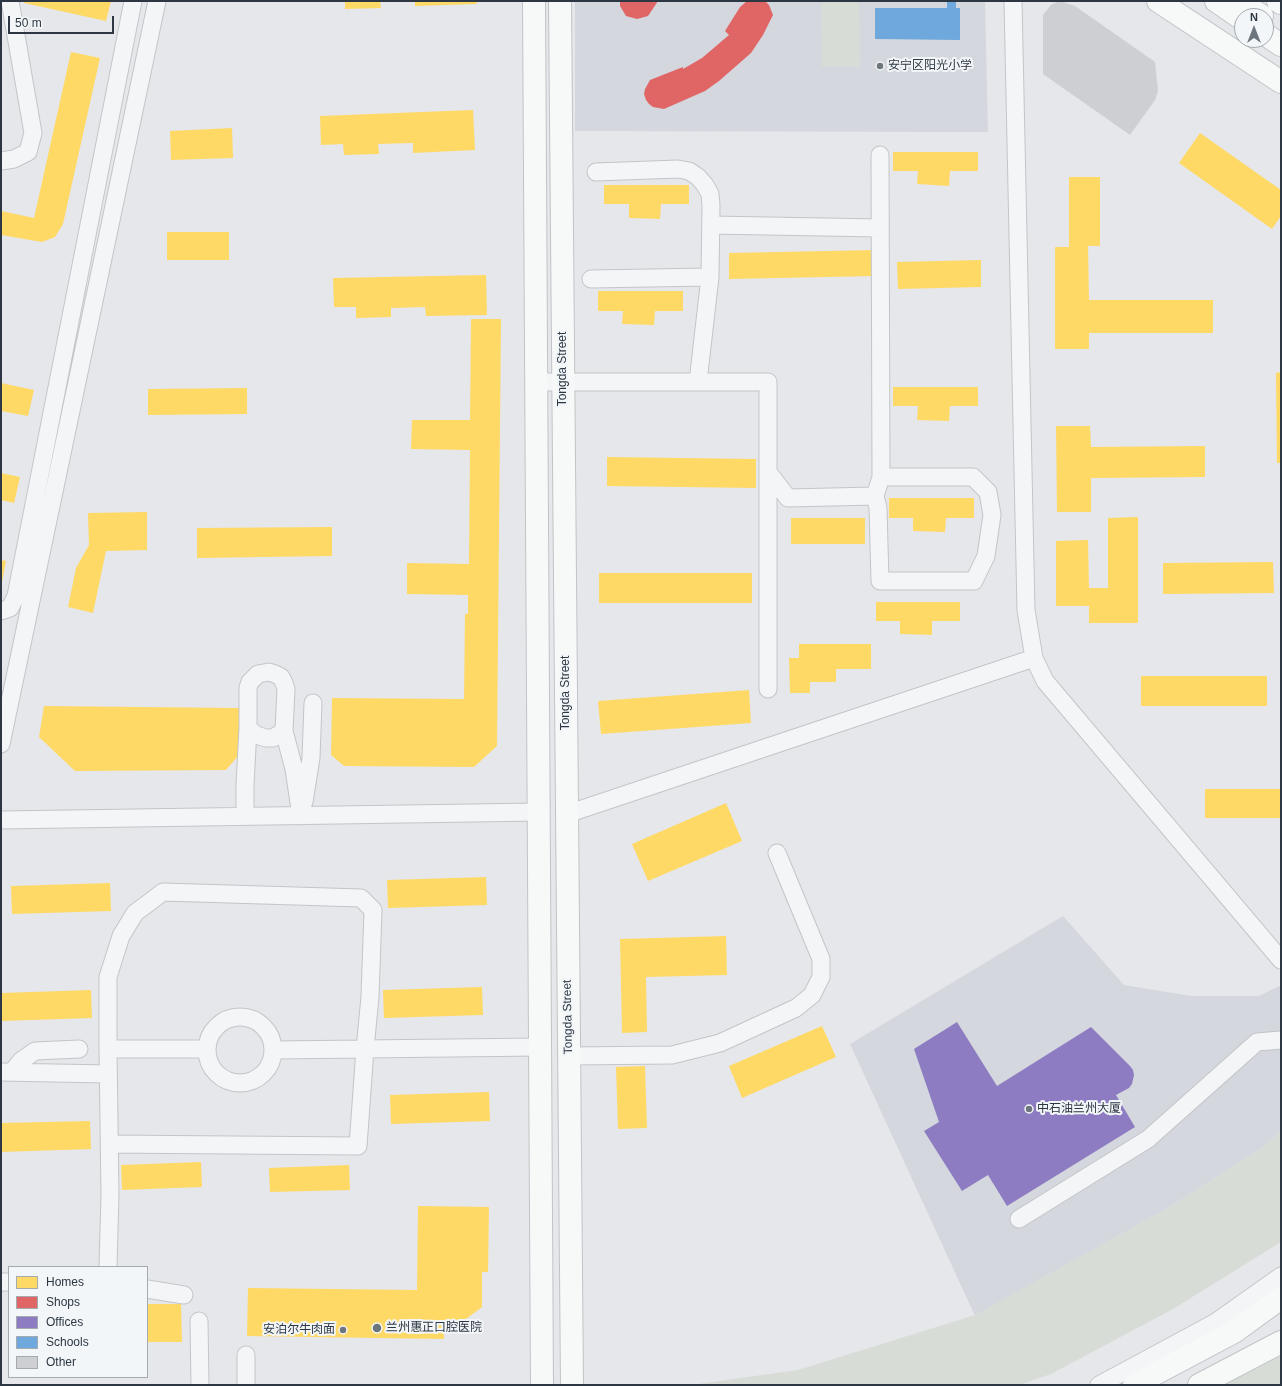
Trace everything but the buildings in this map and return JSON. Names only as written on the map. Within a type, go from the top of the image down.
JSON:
[{"type":"main road","points":[[534,1],[542,1385]]},
{"type":"main road","name":"Tongda Street","points":[[560,1],[572,1385]]},
{"type":"main road","points":[[1158,1],[1281,82]]},
{"type":"main road","points":[[1134,1385],[1234,1332],[1281,1298]]},
{"type":"main road","points":[[1200,1385],[1281,1342]]},
{"type":"street","points":[[1,160],[14,159],[28,152],[33,133],[10,1]]},
{"type":"street","points":[[1,611],[10,608],[16,596],[133,1]]},
{"type":"street","points":[[1,744],[157,1]]},
{"type":"street","points":[[1014,1],[1026,610],[1034,658],[1045,681],[1281,960]]},
{"type":"street","points":[[880,155],[881,477],[875,496],[878,508],[880,581],[974,580],[986,556],[992,515],[988,492],[973,477],[881,477]]},
{"type":"street","points":[[596,172],[678,169],[689,171],[702,181],[710,194],[710,277],[698,382]]},
{"type":"street","points":[[710,225],[880,228]]},
{"type":"street","points":[[591,279],[710,277]]},
{"type":"street","points":[[536,382],[768,382],[768,688]]},
{"type":"street","points":[[768,472],[788,498],[875,496]]},
{"type":"street","points":[[567,814],[1034,658]]},
{"type":"street","points":[[245,816],[248,688],[250,682],[258,674],[269,672],[281,677],[286,689],[284,731],[294,769],[301,816]]},
{"type":"street","points":[[301,816],[311,758],[313,703]]},
{"type":"street","points":[[248,728],[256,735],[266,738],[273,738],[284,731]]},
{"type":"street","points":[[1,820],[539,812]]},
{"type":"street","points":[[569,1056],[672,1055],[720,1044],[796,1008],[812,995],[821,977],[821,959],[777,853]]},
{"type":"street","points":[[108,1266],[110,1195],[109,1144],[108,1074],[108,977],[121,936],[135,914],[163,892],[361,898],[373,910],[370,997],[358,1146],[109,1144]]},
{"type":"street","points":[[241,1016],[254,1018],[265,1026],[272,1037],[274,1050],[271,1063],[264,1074],[253,1081],[240,1083],[227,1081],[216,1073],[209,1062],[206,1049],[209,1036],[217,1025],[228,1018],[241,1016]]},
{"type":"street","points":[[1019,1219],[1148,1139],[1257,1042],[1281,1040]]},
{"type":"street","points":[[274,1050],[540,1047]]},
{"type":"street","points":[[6,1072],[34,1051],[79,1049]]},
{"type":"street","points":[[108,1049],[206,1049]]},
{"type":"street","points":[[6,1072],[108,1074]]},
{"type":"street","points":[[1099,1385],[1216,1322],[1281,1276]]},
{"type":"street","points":[[148,1290],[184,1295]]},
{"type":"street","points":[[199,1321],[200,1385]]},
{"type":"street","points":[[246,1355],[246,1385]]},
{"type":"shaded area","points":[[575,1],[985,1],[988,132],[575,131]]},
{"type":"shaded area","points":[[821,1],[859,1],[860,67],[822,67]]},
{"type":"shaded area","points":[[1063,916],[1124,985],[1191,996],[1259,996],[1279,986],[1281,988],[1281,1131],[1262,1148],[1168,1208],[975,1316],[850,1044]]},
{"type":"shaded area","points":[[1281,1131],[1281,1242],[1173,1309],[1051,1374],[1019,1385],[691,1385],[798,1370],[975,1315],[1168,1208],[1262,1148]]},
{"type":"shaded area","points":[[1281,1342],[1281,1385],[1209,1385]]},
{"type":"place","name":"安宁区阳光小学","points":[[880,66]]},
{"type":"place","name":"中石油兰州大厦","points":[[1029,1109]]},
{"type":"place","name":"兰州惠正口腔医院","points":[[377,1328]]},
{"type":"place","name":"安泊尔牛肉面","points":[[343,1330]]}]
